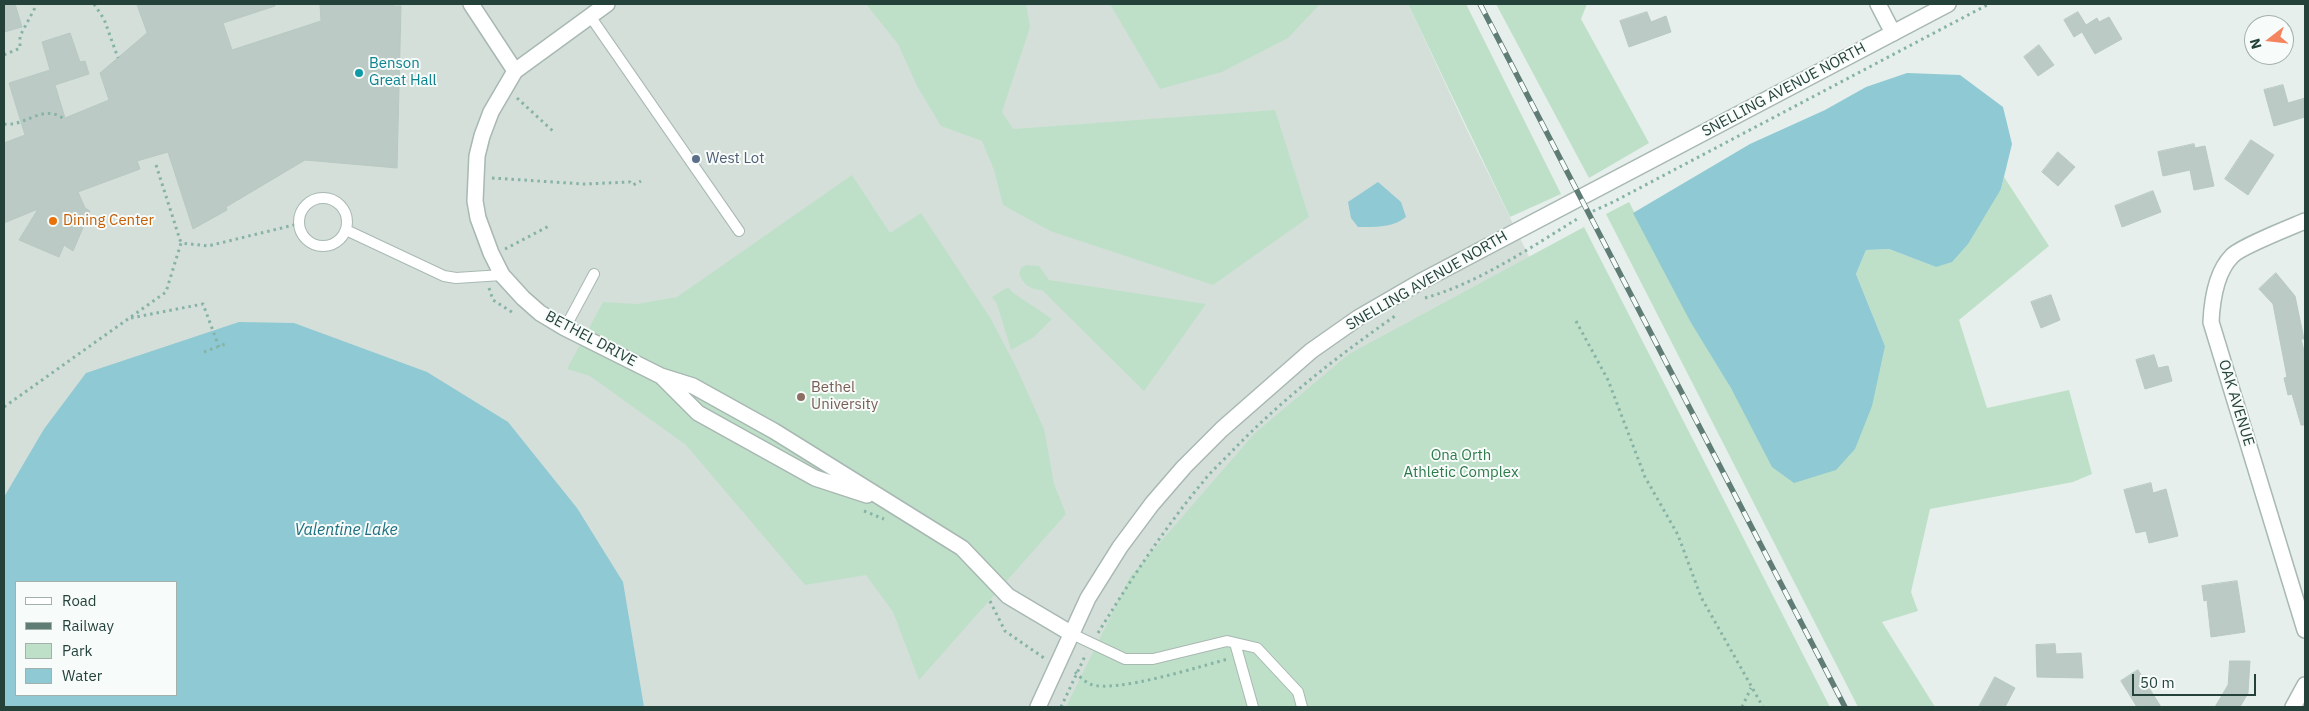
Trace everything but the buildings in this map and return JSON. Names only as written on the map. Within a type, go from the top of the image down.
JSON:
[{"type":"street","points":[[471,4],[515,71],[607,4]]},
{"type":"street","points":[[1878,4],[1893,33]]},
{"type":"street","name":"SNELLING AVENUE NORTH","points":[[1038,707],[1088,598],[1120,547],[1152,504],[1222,428],[1311,351],[1358,318],[1420,282],[1948,4]]},
{"type":"street","name":"BETHEL DRIVE","points":[[515,71],[491,112],[482,136],[475,176],[475,200],[478,218],[490,253],[502,275],[523,298],[540,313],[565,328],[662,376],[693,386],[767,426],[962,548],[1008,596],[1072,634]]},
{"type":"street","name":"OAK AVENUE","points":[[2305,221],[2232,255],[2221,272],[2216,287],[2212,303],[2211,322],[2305,630]]},
{"type":"street","name":"BETHEL DRIVE","points":[[662,376],[687,404],[712,421],[815,478],[889,502]]},
{"type":"street","points":[[2293,707],[2305,685]]},
{"type":"lane","points":[[590,16],[739,231]]},
{"type":"lane","points":[[329,198],[338,203],[345,212],[346,230],[339,240],[330,245],[319,246],[308,242],[298,224],[300,213],[311,200],[329,198]]},
{"type":"lane","points":[[346,230],[444,276],[456,278],[502,275]]},
{"type":"lane","points":[[565,328],[594,274]]},
{"type":"lane","points":[[1072,634],[1125,659],[1153,658],[1227,641],[1256,648],[1298,692],[1302,707]]},
{"type":"lane","points":[[1235,643],[1237,656],[1253,707]]},
{"type":"path","points":[[4,55],[20,48],[20,36],[37,4]]},
{"type":"path","points":[[94,4],[104,19],[118,58]]},
{"type":"path","points":[[1418,300],[1451,290],[1540,242],[1577,218],[1615,201],[1989,4]]},
{"type":"path","points":[[514,96],[555,133]]},
{"type":"path","points":[[4,124],[48,112],[58,114],[64,118]]},
{"type":"path","points":[[4,407],[166,292],[181,243],[156,165]]},
{"type":"path","points":[[475,176],[566,183],[630,182],[633,186],[641,181]]},
{"type":"path","points":[[181,243],[208,246],[298,224]]},
{"type":"path","points":[[504,250],[550,226]]},
{"type":"path","points":[[484,276],[493,300],[517,315]]},
{"type":"path","points":[[129,319],[204,304],[218,347]]},
{"type":"path","points":[[1101,629],[1116,602],[1154,546],[1203,481],[1272,410],[1336,357],[1396,316]]},
{"type":"path","points":[[1576,321],[1608,380],[1645,477],[1678,535],[1701,598],[1751,688],[1764,707]]},
{"type":"path","points":[[204,352],[228,343]]},
{"type":"path","points":[[857,508],[890,522]]},
{"type":"path","points":[[986,593],[1005,632],[1036,654]]},
{"type":"path","points":[[1061,707],[1076,673],[1090,685],[1146,682],[1237,656]]},
{"type":"path","points":[[1742,707],[1751,688]]},
{"type":"shaded area","name":"Bethel University","points":[[4,4],[1408,4],[1467,130],[1667,538],[1410,707],[4,707]]},
{"type":"green space","points":[[866,4],[1026,4],[1030,27],[1002,112],[1013,129],[1275,110],[1309,217],[1213,285],[1050,231],[1003,205],[994,170],[982,141],[941,126],[917,86],[898,44]]},
{"type":"green space","points":[[1110,4],[1320,4],[1288,38],[1222,72],[1160,89]]},
{"type":"green space","points":[[1408,4],[1466,4],[1561,194],[1510,217]]},
{"type":"green space","points":[[1496,4],[1587,4],[1581,19],[1649,143],[1589,178]]},
{"type":"green space","points":[[852,175],[890,233],[921,213],[991,319],[1016,367],[1044,429],[1054,484],[1066,514],[919,680],[893,612],[866,575],[805,585],[686,445],[590,376],[567,369],[603,302],[637,304],[677,297]]},
{"type":"green space","points":[[2004,177],[2049,246],[1959,320],[1987,408],[2069,390],[2092,474],[2073,482],[1930,509],[1911,592],[1918,611],[1882,622],[1935,707],[1858,707],[1606,214],[1629,202],[1690,320],[1732,390],[1885,346],[1856,274],[1866,250],[1889,249],[1936,267],[2001,189]]},
{"type":"green space","name":"Ona Orth Athletic Complex","points":[[1584,227],[1830,707],[1066,707],[1130,577],[1255,433],[1349,354]]},
{"type":"green space","points":[[1026,265],[1039,266],[1049,280],[1206,304],[1144,391],[1042,290],[1031,288],[1023,281],[1019,274],[1021,268]]},
{"type":"green space","points":[[1008,287],[1012,292],[1052,319],[1034,337],[1011,350],[997,304],[992,297]]},
{"type":"water","points":[[1907,73],[1960,75],[2003,107],[2012,144],[2001,189],[1968,244],[1952,262],[1936,267],[1889,249],[1866,250],[1856,274],[1885,346],[1872,406],[1855,449],[1836,470],[1794,483],[1772,467],[1732,390],[1690,321],[1633,213],[1750,144],[1825,110],[1866,87]]},
{"type":"water","points":[[1378,182],[1401,202],[1406,217],[1389,225],[1358,227],[1351,218],[1348,202]]},
{"type":"water","name":"Valentine Lake","points":[[239,322],[294,323],[427,372],[508,422],[577,508],[623,582],[644,707],[4,707],[4,497],[44,429],[86,373]]},
{"type":"railway","points":[[1480,4],[1845,707]]},
{"type":"place","name":"Benson Great Hall","points":[[359,73]]},
{"type":"place","name":"West Lot","points":[[696,159]]},
{"type":"place","name":"Dining Center","points":[[53,221]]},
{"type":"place","name":"Bethel University","points":[[801,397]]}]
